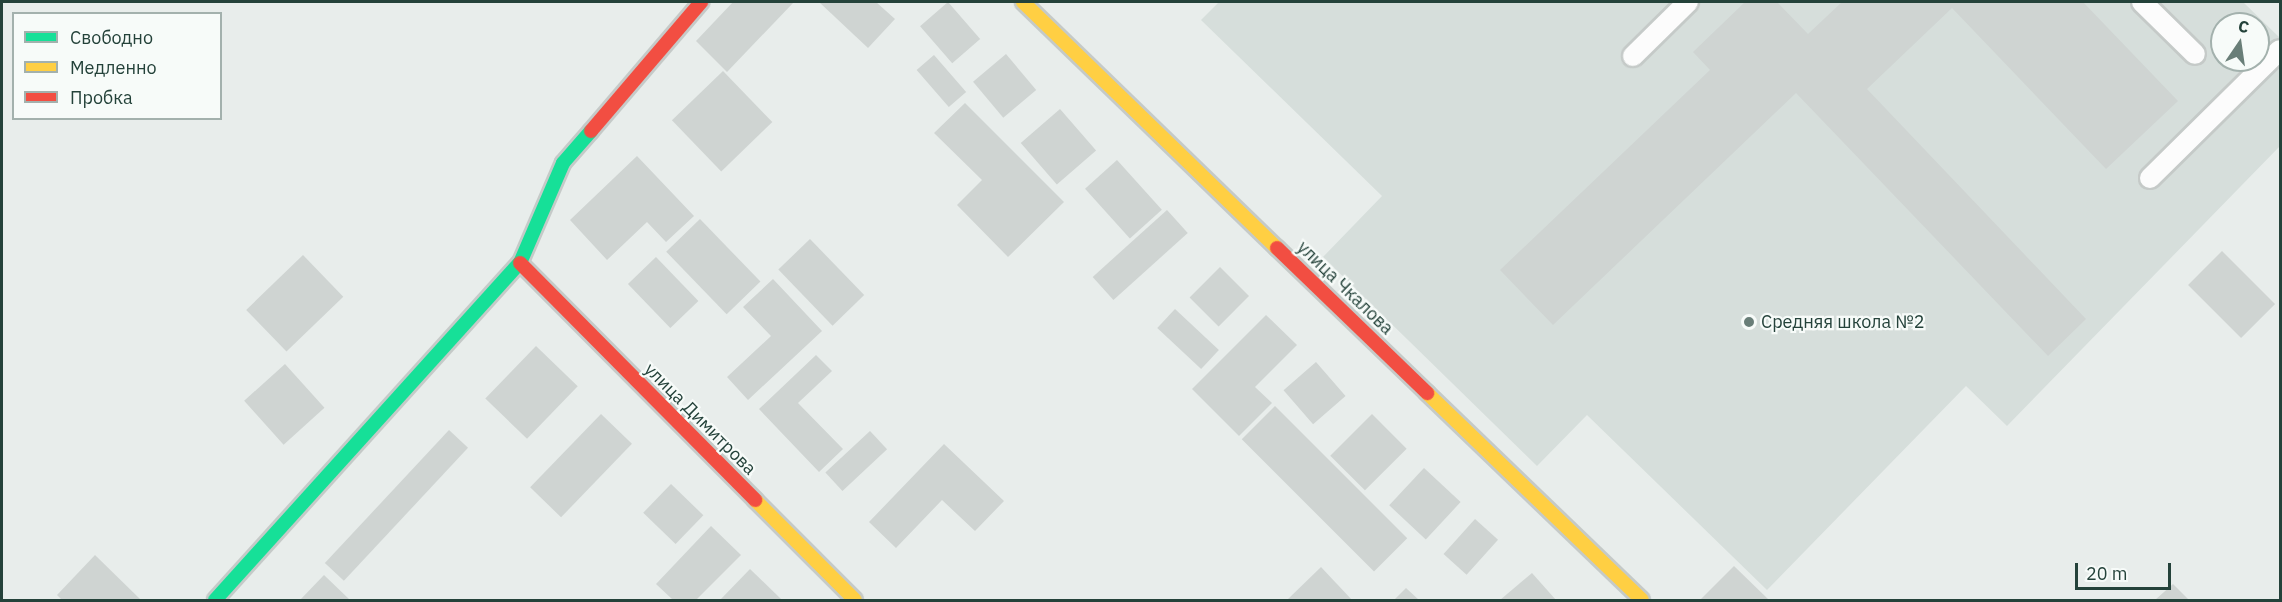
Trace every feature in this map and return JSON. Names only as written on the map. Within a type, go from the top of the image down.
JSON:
[{"type":"street","points":[[216,600],[520,262],[563,163],[701,2]]},
{"type":"street","name":"улица Чкалова","points":[[1023,2],[1642,600]]},
{"type":"street","name":"улица Димитрова","points":[[520,262],[855,600]]},
{"type":"lane","points":[[1633,56],[1688,2]]},
{"type":"lane","points":[[2142,2],[2195,54]]},
{"type":"lane","points":[[2150,178],[2280,50]]},
{"type":"shaded area","name":"Средняя школа №2","points":[[1219,2],[2243,2],[2253,12],[2210,12],[2210,72],[2270,72],[2270,28],[2280,38],[2280,146],[2007,426],[1966,386],[1767,590],[1587,415],[1537,466],[1323,257],[1382,196],[1201,20]]},
{"type":"building","points":[[733,2],[794,2],[727,72],[696,41]]},
{"type":"building","points":[[819,2],[876,2],[895,19],[868,48]]},
{"type":"building","points":[[948,2],[980,39],[952,63],[920,26]]},
{"type":"building","points":[[1745,2],[1777,2],[1808,34],[1842,2],[2083,2],[2178,101],[2106,169],[1952,8],[1867,89],[2086,319],[2048,356],[1796,93],[1553,325],[1500,270],[1710,70],[1693,52]]},
{"type":"building","points":[[1006,54],[1036,90],[1003,118],[973,82]]},
{"type":"building","points":[[934,55],[966,92],[949,107],[917,70]]},
{"type":"building","points":[[723,71],[772,122],[721,171],[672,120]]},
{"type":"building","points":[[965,103],[1064,202],[1008,257],[957,205],[982,180],[934,133]]},
{"type":"building","points":[[1060,109],[1096,151],[1057,185],[1021,143]]},
{"type":"building","points":[[637,156],[694,216],[666,242],[647,222],[607,260],[570,220]]},
{"type":"building","points":[[1117,160],[1162,210],[1130,239],[1085,189]]},
{"type":"building","points":[[1167,210],[1188,233],[1113,300],[1093,277]]},
{"type":"building","points":[[700,219],[760,282],[727,314],[666,252]]},
{"type":"building","points":[[810,239],[864,295],[833,326],[778,270]]},
{"type":"building","points":[[2222,251],[2275,304],[2241,338],[2188,285]]},
{"type":"building","points":[[303,255],[343,297],[286,352],[246,310]]},
{"type":"building","points":[[656,257],[698,301],[670,328],[628,284]]},
{"type":"building","points":[[1220,267],[1249,296],[1219,326],[1190,297]]},
{"type":"building","points":[[773,279],[822,331],[748,400],[727,377],[771,336],[743,307]]},
{"type":"building","points":[[1175,309],[1219,350],[1201,369],[1157,328]]},
{"type":"building","points":[[1266,315],[1297,345],[1255,387],[1272,403],[1239,436],[1192,389]]},
{"type":"building","points":[[536,346],[578,386],[527,439],[485,399]]},
{"type":"building","points":[[816,355],[832,371],[798,403],[843,449],[819,472],[759,409]]},
{"type":"building","points":[[1316,362],[1346,396],[1313,424],[1284,390]]},
{"type":"building","points":[[285,364],[324,408],[284,445],[244,401]]},
{"type":"building","points":[[1275,406],[1407,538],[1374,571],[1242,439]]},
{"type":"building","points":[[601,414],[632,444],[561,517],[530,487]]},
{"type":"building","points":[[1372,414],[1407,449],[1365,490],[1330,456]]},
{"type":"building","points":[[449,430],[468,448],[344,581],[325,563]]},
{"type":"building","points":[[870,431],[887,449],[842,491],[825,473]]},
{"type":"building","points":[[944,444],[1004,501],[975,531],[942,500],[896,548],[869,522]]},
{"type":"building","points":[[1424,468],[1461,502],[1426,539],[1389,505]]},
{"type":"building","points":[[671,484],[703,515],[676,544],[643,513]]},
{"type":"building","points":[[1475,519],[1498,540],[1467,575],[1444,554]]},
{"type":"building","points":[[711,526],[741,555],[696,600],[673,600],[656,584]]},
{"type":"building","points":[[95,555],[139,600],[62,600],[57,595]]},
{"type":"building","points":[[1734,566],[1769,600],[1700,600]]},
{"type":"building","points":[[1321,567],[1352,600],[1287,600]]},
{"type":"building","points":[[750,569],[781,599],[720,600]]},
{"type":"building","points":[[1532,573],[1556,600],[1500,600]]},
{"type":"building","points":[[324,575],[350,600],[300,600]]},
{"type":"building","points":[[2173,584],[2189,600],[2155,600]]},
{"type":"building","points":[[1406,588],[1419,600],[1394,600]]},
{"type":"traffic: fast","points":[[215,600],[520,263],[563,163],[591,131]]},
{"type":"traffic: slow","points":[[1023,2],[1277,248]]},
{"type":"traffic: slow","points":[[1427,393],[1642,600]]},
{"type":"traffic: slow","points":[[755,500],[855,600]]},
{"type":"traffic: jam","points":[[591,131],[701,2]]},
{"type":"traffic: jam","points":[[1277,248],[1427,393]]},
{"type":"traffic: jam","points":[[520,263],[755,500]]},
{"type":"place","name":"Средняя школа №2","points":[[1749,322]]}]
